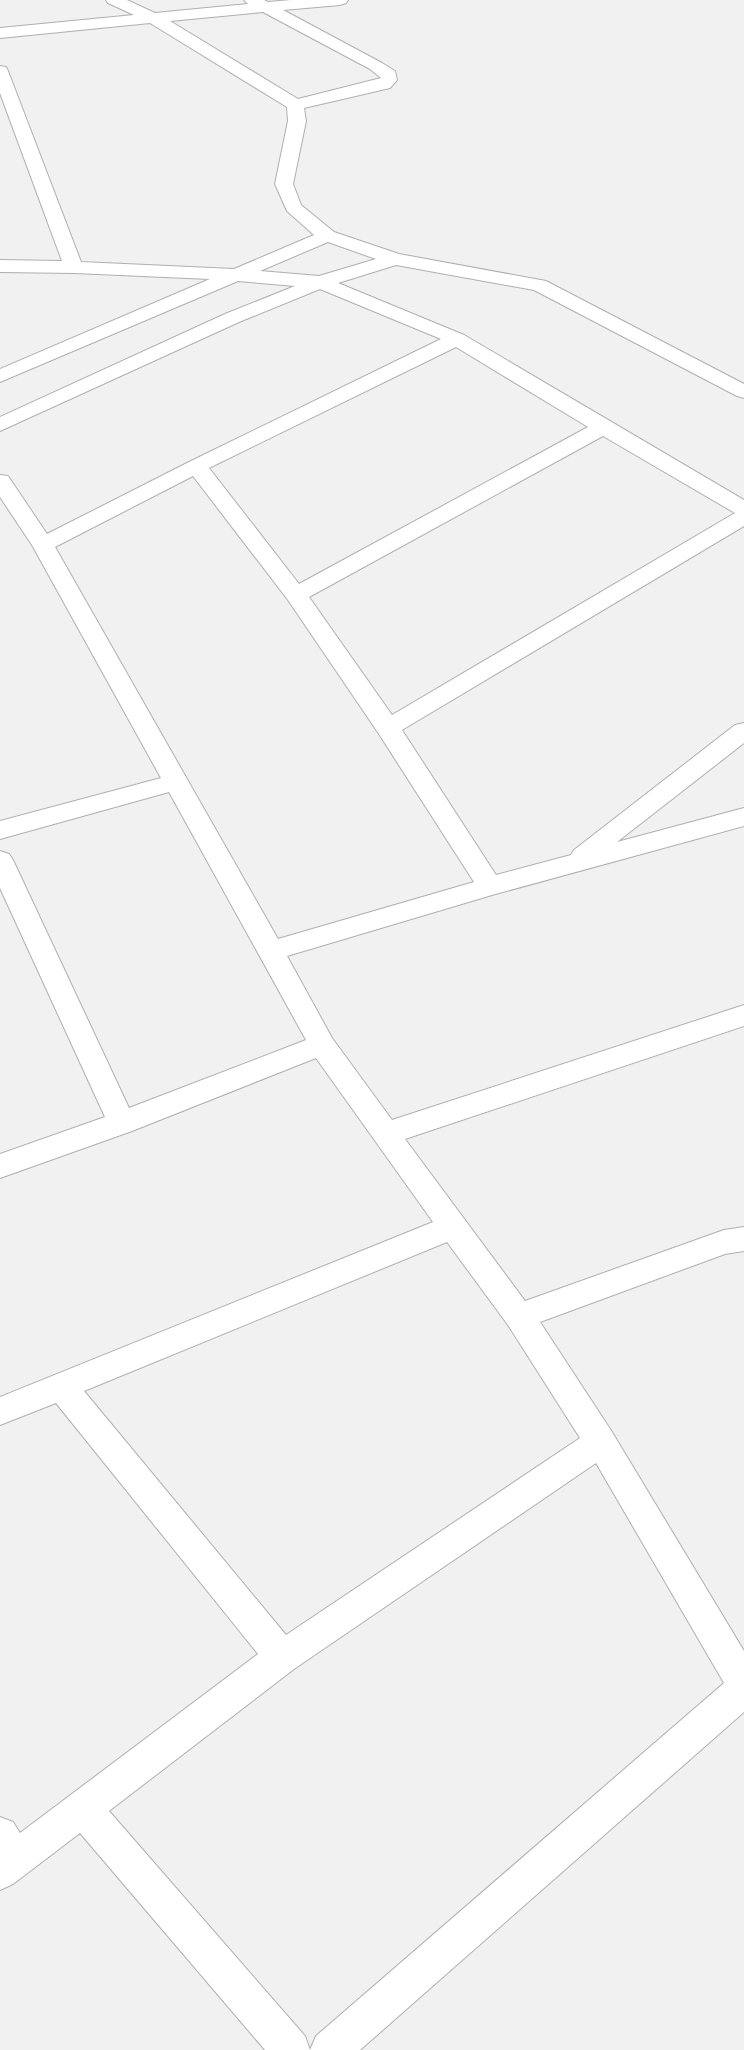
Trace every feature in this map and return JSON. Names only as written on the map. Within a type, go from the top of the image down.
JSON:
[{"type":"street","points":[[114,0],[153,18],[295,105],[384,84],[389,80],[389,75],[376,66],[259,4]]},
{"type":"street","points":[[0,34],[153,18],[259,4],[340,0]]},
{"type":"street","points":[[0,71],[74,267]]},
{"type":"street","points":[[295,105],[297,121],[284,184],[293,207],[327,236],[395,259],[539,284],[744,392]]},
{"type":"street","points":[[0,376],[327,236]]},
{"type":"street","points":[[0,425],[232,318],[320,282],[395,259]]},
{"type":"street","points":[[0,266],[237,274],[320,282],[457,339],[603,427],[744,508]]},
{"type":"street","points":[[43,545],[196,466],[457,339]]},
{"type":"street","points":[[296,595],[603,427]]},
{"type":"street","points":[[196,466],[296,595],[388,728],[490,886]]},
{"type":"street","points":[[0,482],[43,545],[322,1045],[519,1316],[601,1442],[744,1684]]},
{"type":"street","points":[[388,728],[744,517]]},
{"type":"street","points":[[572,864],[744,731]]},
{"type":"street","points":[[0,830],[176,782]]},
{"type":"street","points":[[271,951],[490,886],[744,817]]},
{"type":"street","points":[[0,860],[122,1123]]},
{"type":"street","points":[[386,1134],[744,1015]]},
{"type":"street","points":[[0,1166],[122,1123],[322,1045]]},
{"type":"street","points":[[0,1411],[453,1227]]},
{"type":"street","points":[[519,1316],[737,1239]]},
{"type":"street","points":[[61,1386],[282,1657]]},
{"type":"street","points":[[5,1855],[83,1808],[282,1657],[601,1442]]},
{"type":"street","points":[[330,2050],[744,1690]]},
{"type":"street","points":[[83,1808],[291,2050]]}]
